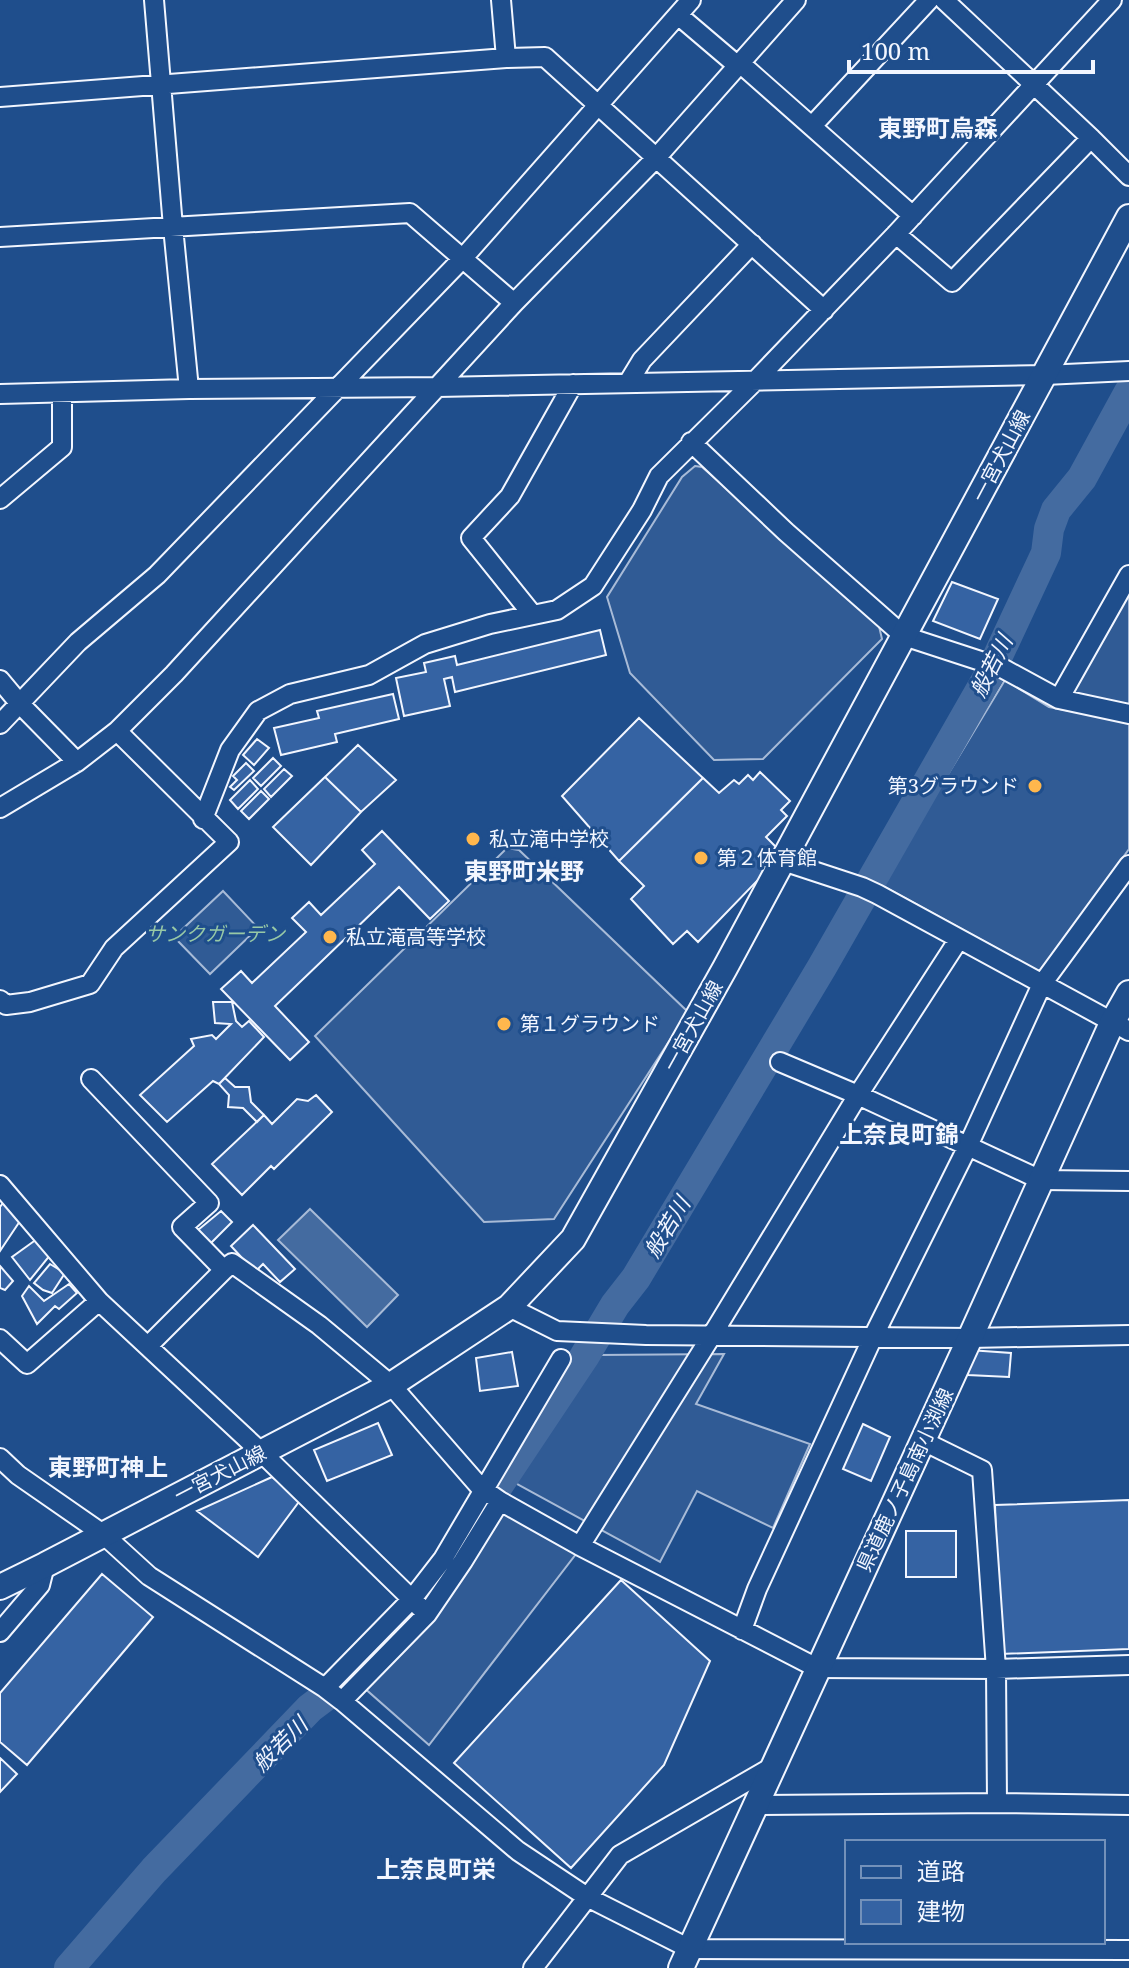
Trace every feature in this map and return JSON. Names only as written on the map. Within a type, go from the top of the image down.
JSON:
[{"type":"main road","name":"一宮犬山線","points":[[0,1587],[391,1385],[509,1307],[573,1239],[725,968],[1129,217]]},
{"type":"main road","name":"県道鹿ノ子島南小渕線","points":[[685,1959],[1041,1180],[1121,1027],[1129,993]]},
{"type":"street","points":[[154,0],[189,389]]},
{"type":"street","points":[[501,0],[506,58]]},
{"type":"street","points":[[0,724],[78,642],[157,575],[463,258],[691,0]]},
{"type":"street","points":[[812,126],[929,0]]},
{"type":"street","points":[[944,0],[1129,176]]},
{"type":"street","points":[[203,819],[230,750],[258,711],[290,694],[369,675],[425,644],[490,624],[557,610],[593,586],[642,510],[659,476],[824,310],[1112,0]]},
{"type":"street","points":[[0,808],[77,762],[117,731],[174,674],[514,303],[656,158],[790,2]]},
{"type":"street","points":[[678,15],[812,126],[913,216]]},
{"type":"street","points":[[0,97],[545,57],[824,310]]},
{"type":"street","points":[[896,234],[952,282],[1091,138]]},
{"type":"street","points":[[0,237],[410,213],[514,303]]},
{"type":"street","points":[[628,383],[642,360],[752,244]]},
{"type":"street","points":[[0,394],[1129,371]]},
{"type":"street","points":[[532,614],[471,538],[510,496],[573,384]]},
{"type":"street","points":[[0,499],[62,447],[62,393]]},
{"type":"street","points":[[691,442],[786,532],[904,636],[1002,668],[1059,699],[1129,714]]},
{"type":"street","points":[[1059,699],[1129,575]]},
{"type":"street","points":[[0,680],[77,762]]},
{"type":"street","points":[[2,1004],[30,1002],[90,984],[114,948],[229,842],[117,731]]},
{"type":"street","points":[[783,861],[869,890],[1121,1027]]},
{"type":"street","points":[[742,1630],[757,1589],[873,1337],[968,1146],[1042,984],[1129,865]]},
{"type":"street","points":[[580,1546],[858,1095],[959,939]]},
{"type":"street","points":[[780,1062],[1041,1180],[1129,1181]]},
{"type":"street","points":[[91,1079],[209,1203],[182,1227],[224,1270]]},
{"type":"street","points":[[0,1187],[99,1301],[261,1452],[427,1614]]},
{"type":"street","points":[[148,1346],[232,1263],[319,1325],[391,1385],[454,1458],[500,1501],[580,1546],[817,1668],[996,1669],[1129,1665]]},
{"type":"street","points":[[0,1339],[27,1364],[99,1301]]},
{"type":"street","points":[[509,1307],[557,1331],[970,1338],[1129,1335]]},
{"type":"street","points":[[325,1688],[412,1599],[443,1559],[561,1359]]},
{"type":"street","points":[[923,1441],[982,1470],[996,1669],[997,1803]]},
{"type":"street","points":[[0,1458],[18,1475],[103,1534],[149,1576],[325,1688],[502,1838],[685,1959],[816,1950],[1129,1950]]},
{"type":"street","points":[[342,1701],[427,1614],[500,1501]]},
{"type":"street","points":[[0,1632],[40,1585],[45,1565]]},
{"type":"street","points":[[533,1968],[620,1855],[772,1767]]},
{"type":"street","points":[[755,1805],[1129,1805]]},
{"type":"street","points":[[816,1950],[824,1968]]},
{"type":"street","points":[[997,1950],[1005,1968]]},
{"type":"shaded area","points":[[695,466],[702,467],[878,622],[882,639],[763,759],[714,760],[630,673],[607,597],[682,477]]},
{"type":"shaded area","points":[[1129,590],[1129,706],[1072,693]]},
{"type":"shaded area","name":"第3グラウンド","points":[[1005,680],[1049,707],[1129,722],[1129,849],[1040,972],[881,885]]},
{"type":"shaded area","name":"第１グラウンド","points":[[507,848],[519,850],[688,1012],[554,1219],[484,1222],[315,1036]]},
{"type":"shaded area","name":"サンクガーデン","points":[[223,891],[258,928],[210,974],[174,937]]},
{"type":"shaded area","points":[[310,1209],[398,1295],[367,1327],[278,1240]]},
{"type":"shaded area","points":[[724,1354],[696,1404],[810,1444],[773,1528],[697,1491],[660,1562],[515,1483],[597,1355]]},
{"type":"shaded area","points":[[497,1510],[576,1554],[429,1745],[362,1686]]},
{"type":"building","points":[[952,582],[998,599],[980,639],[933,621]]},
{"type":"building","points":[[600,630],[606,655],[455,692],[452,677],[444,679],[450,706],[404,716],[396,678],[426,672],[424,663],[455,656],[457,665]]},
{"type":"building","points":[[393,694],[399,719],[335,734],[337,742],[281,755],[274,728],[319,718],[317,711]]},
{"type":"building","points":[[639,718],[703,778],[619,861],[562,796]]},
{"type":"building","points":[[257,739],[269,748],[254,765],[243,755]]},
{"type":"building","points":[[358,745],[396,780],[361,812],[325,777]]},
{"type":"building","points":[[273,758],[281,766],[261,786],[253,778]]},
{"type":"building","points":[[246,763],[254,771],[234,790],[230,787],[237,780],[233,776]]},
{"type":"building","points":[[284,769],[292,776],[271,797],[264,789]]},
{"type":"building","name":"第２体育館","points":[[760,772],[790,801],[781,810],[787,816],[766,837],[783,854],[698,942],[687,931],[673,944],[631,899],[644,886],[619,861],[703,778],[719,793],[734,780],[739,784],[748,775],[753,780]]},
{"type":"building","points":[[325,777],[361,812],[311,865],[273,827]]},
{"type":"building","points":[[250,780],[258,789],[238,809],[230,800]]},
{"type":"building","points":[[261,791],[269,799],[249,819],[241,811]]},
{"type":"building","points":[[382,831],[449,901],[430,919],[399,887],[275,1006],[309,1042],[290,1060],[221,989],[241,971],[252,983],[306,932],[292,918],[309,902],[321,915],[375,864],[362,850]]},
{"type":"building","points":[[213,1002],[232,1002],[236,1021],[242,1027],[249,1021],[264,1037],[219,1084],[213,1081],[167,1122],[140,1095],[194,1046],[191,1039],[212,1035],[216,1039],[231,1024],[215,1023]]},
{"type":"building","points":[[225,1078],[235,1087],[249,1087],[251,1102],[264,1115],[257,1122],[243,1108],[228,1107],[229,1095],[219,1084]]},
{"type":"building","points":[[316,1095],[332,1112],[274,1169],[271,1166],[242,1195],[212,1164],[264,1115],[272,1124],[297,1099],[308,1101]]},
{"type":"building","points":[[3,1203],[22,1218],[0,1251],[0,1207]]},
{"type":"building","points":[[221,1211],[232,1222],[211,1243],[198,1230]]},
{"type":"building","points":[[253,1225],[295,1269],[280,1282],[263,1264],[255,1272],[231,1246]]},
{"type":"building","points":[[37,1239],[51,1254],[30,1280],[12,1257]]},
{"type":"building","points":[[50,1264],[65,1273],[52,1293],[34,1283]]},
{"type":"building","points":[[0,1266],[13,1281],[5,1290],[0,1288]]},
{"type":"building","points":[[69,1284],[77,1293],[59,1309],[55,1306],[37,1324],[22,1296],[29,1286],[44,1301]]},
{"type":"building","points":[[969,1350],[1011,1353],[1009,1377],[968,1375]]},
{"type":"building","points":[[512,1352],[518,1386],[480,1391],[476,1358]]},
{"type":"building","points":[[378,1423],[392,1455],[327,1481],[314,1450]]},
{"type":"building","points":[[863,1424],[890,1437],[871,1481],[843,1469]]},
{"type":"building","points":[[272,1477],[301,1499],[258,1557],[197,1511]]},
{"type":"building","points":[[1129,1500],[1129,1649],[1000,1654],[995,1505]]},
{"type":"building","points":[[906,1531],[956,1531],[956,1577],[906,1577]]},
{"type":"building","points":[[102,1574],[153,1617],[27,1765],[0,1742],[0,1693]]},
{"type":"building","points":[[621,1580],[710,1661],[664,1765],[571,1868],[454,1763]]},
{"type":"building","points":[[0,1758],[17,1774],[0,1792]]},
{"type":"waterway","name":"般若川","points":[[474,1522],[615,1305],[636,1278],[822,967],[989,675],[1046,553],[1049,529],[1056,510],[1082,478],[1129,392]]},
{"type":"waterway","name":"般若川","points":[[69,1968],[154,1870],[310,1708],[346,1681],[405,1619],[428,1588]]},
{"type":"place","name":"第3グラウンド","points":[[1035,786]]},
{"type":"place","name":"私立滝中学校","points":[[473,839]]},
{"type":"place","name":"第２体育館","points":[[701,858]]},
{"type":"place","name":"私立滝高等学校","points":[[330,937]]},
{"type":"place","name":"第１グラウンド","points":[[504,1024]]},
{"type":"district","name":"東野町烏森","points":[[938,129]]},
{"type":"district","name":"東野町米野","points":[[524,872]]},
{"type":"district","name":"上奈良町錦","points":[[899,1135]]},
{"type":"district","name":"東野町神上","points":[[108,1468]]},
{"type":"district","name":"上奈良町栄","points":[[436,1870]]}]
